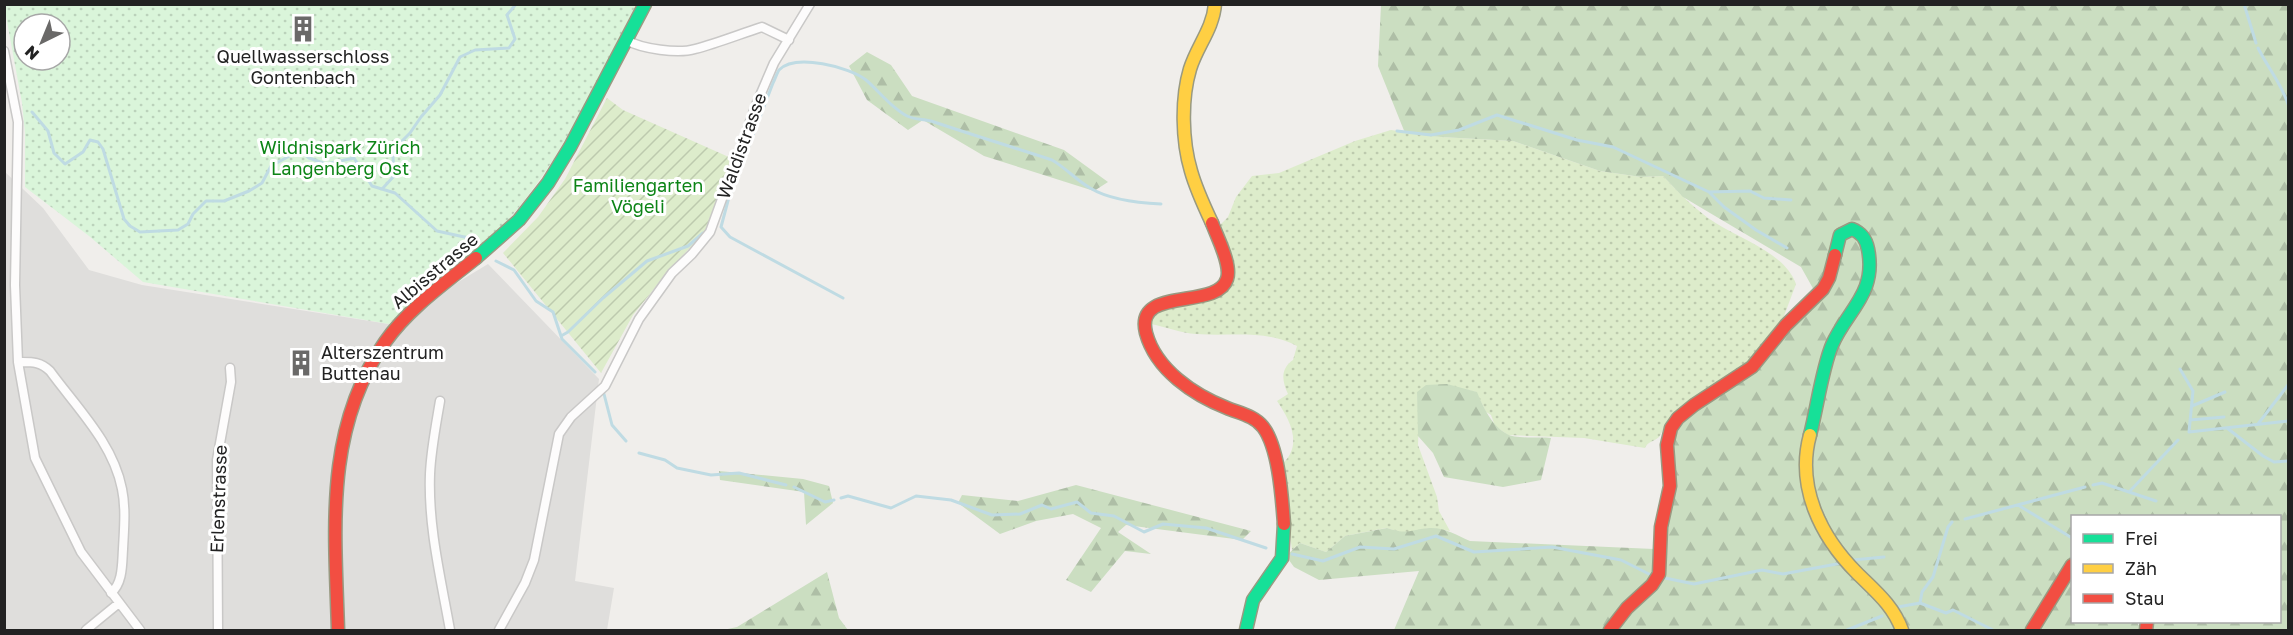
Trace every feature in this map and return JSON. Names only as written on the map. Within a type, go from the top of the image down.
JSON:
[{"type":"street","name":"Albisstrasse","points":[[338,630],[336,467],[348,413],[366,372],[386,340],[410,313],[511,229],[537,199],[561,163],[645,4]]},
{"type":"street","name":"Waldistrasse","points":[[499,630],[525,583],[534,560],[559,434],[571,417],[605,386],[639,319],[672,273],[710,232],[756,105],[774,63],[810,4]]},
{"type":"street","points":[[1215,4],[1213,22],[1188,74],[1187,150],[1192,180],[1227,260],[1228,276],[1224,286],[1215,292],[1156,306],[1149,313],[1145,328],[1149,342],[1157,356],[1177,377],[1212,401],[1254,419],[1265,430],[1270,442],[1283,517],[1285,544],[1277,567],[1255,596],[1249,610],[1246,630]]},
{"type":"street","points":[[626,40],[647,47],[693,50],[762,27],[789,40]]},
{"type":"street","points":[[4,51],[18,122],[15,285],[18,362],[35,458],[81,552],[140,630]]},
{"type":"street","points":[[1610,630],[1621,615],[1656,581],[1659,574],[1661,527],[1671,477],[1667,445],[1671,428],[1678,418],[1694,405],[1757,363],[1786,325],[1823,289],[1831,271],[1839,235],[1852,229],[1860,232],[1865,240],[1869,252],[1870,273],[1859,303],[1832,347],[1807,450],[1804,482],[1811,502],[1828,533],[1852,569],[1889,603],[1898,616],[1902,630]]},
{"type":"street","points":[[18,362],[43,364],[110,452],[117,471],[124,504],[121,573],[118,584],[111,593]]},
{"type":"street","name":"Erlenstrasse","points":[[218,630],[217,460],[231,382],[230,368]]},
{"type":"street","points":[[440,401],[431,454],[430,479],[435,549],[450,630]]},
{"type":"street","points":[[2032,630],[2071,568]]},
{"type":"street","points":[[86,630],[119,603]]},
{"type":"shaded area","points":[[4,171],[43,208],[89,270],[142,285],[389,324],[488,264],[599,379],[575,581],[614,588],[607,630],[5,630]]},
{"type":"green space","name":"Wildnispark Zürich Langenberg Ost","points":[[5,4],[636,5],[578,117],[527,197],[493,235],[389,324],[143,282],[89,236],[25,187],[25,133],[16,72],[72,72],[72,12],[12,12],[12,49]]},
{"type":"green space","points":[[1381,5],[2288,5],[2288,630],[2152,630],[2153,623],[2281,623],[2281,515],[2071,515],[2071,558],[2068,561],[2071,568],[2071,623],[2138,623],[2141,630],[1614,630],[1660,585],[1664,578],[1664,542],[1676,474],[1674,443],[1676,434],[1688,416],[1755,371],[1815,292],[1801,267],[1683,197],[1663,176],[1641,177],[1600,171],[1513,141],[1405,133],[1378,66]]},
{"type":"green space","points":[[867,52],[891,65],[912,96],[1064,150],[1108,182],[1094,191],[984,156],[923,120],[908,130],[867,100],[849,66]]},
{"type":"green space","name":"Familiengarten Vögeli","points":[[607,98],[623,110],[731,158],[705,232],[670,269],[633,315],[601,373],[503,253],[538,217],[565,179]]},
{"type":"green space","points":[[1391,130],[1441,137],[1513,141],[1600,171],[1641,177],[1663,176],[1708,218],[1770,254],[1790,273],[1796,284],[1781,324],[1750,362],[1724,380],[1720,379],[1709,391],[1674,414],[1659,437],[1645,448],[1584,438],[1508,435],[1495,426],[1491,415],[1486,412],[1476,392],[1464,389],[1417,392],[1418,445],[1437,497],[1439,511],[1450,531],[1430,528],[1404,533],[1386,528],[1345,536],[1326,552],[1300,543],[1292,550],[1281,465],[1292,450],[1293,441],[1290,425],[1277,401],[1288,394],[1283,376],[1286,367],[1293,360],[1297,346],[1273,337],[1190,333],[1151,324],[1155,314],[1162,309],[1197,304],[1221,295],[1229,289],[1234,279],[1234,267],[1217,228],[1228,217],[1236,197],[1252,176],[1279,173],[1355,141]]},
{"type":"green space","points":[[1447,384],[1477,392],[1492,421],[1510,436],[1551,438],[1541,480],[1503,487],[1444,477],[1433,453],[1418,436],[1417,392],[1426,385]]},
{"type":"green space","points":[[719,471],[803,479],[829,486],[833,503],[806,525],[804,492],[720,480]]},
{"type":"green space","points":[[1076,485],[1251,531],[1242,540],[1126,525],[1118,532],[1151,554],[1125,551],[1091,592],[1066,580],[1101,528],[1073,514],[1036,521],[1000,534],[958,503],[962,495],[1018,501]]},
{"type":"green space","points":[[1387,528],[1404,532],[1429,528],[1440,529],[1470,541],[1654,549],[1655,566],[1646,583],[1604,630],[1394,630],[1419,571],[1319,580],[1294,567],[1286,556],[1300,543],[1326,552],[1345,536]]},
{"type":"green space","points":[[827,572],[839,618],[848,630],[723,630],[737,627]]},
{"type":"waterway","points":[[383,188],[394,176],[393,157],[397,146],[440,95],[460,57],[475,50],[509,48],[515,39],[507,15],[516,4]]},
{"type":"waterway","points":[[2244,4],[2256,43]]},
{"type":"waterway","points":[[2258,48],[2288,104]]},
{"type":"waterway","points":[[843,298],[730,237],[721,227],[729,197],[773,83],[779,70],[787,65],[809,62],[848,71],[866,80],[890,104],[907,116],[934,122],[1052,160],[1085,185],[1106,195],[1134,202],[1161,204]]},
{"type":"waterway","points":[[32,112],[48,131],[54,153],[65,164],[83,152],[90,140],[98,142],[103,149],[124,219],[140,232],[178,230],[188,224],[193,214],[206,201],[224,201],[249,191],[262,183],[271,166],[295,153],[303,153],[309,158],[326,164],[354,158],[372,186],[395,193],[437,231],[478,240]]},
{"type":"waterway","points":[[1397,131],[1431,135],[1459,130],[1497,115],[1577,140],[1613,147],[1709,192],[1724,207],[1756,230],[1787,248]]},
{"type":"waterway","points":[[1709,192],[1750,191],[1764,198],[1791,200]]},
{"type":"waterway","points":[[561,336],[647,261],[688,246],[703,233]]},
{"type":"waterway","points":[[496,261],[514,270],[536,301],[553,312],[562,339],[595,372]]},
{"type":"waterway","points":[[2180,369],[2193,391],[2189,432],[2288,421]]},
{"type":"waterway","points":[[2258,424],[2288,385]]},
{"type":"waterway","points":[[2192,406],[2225,392]]},
{"type":"waterway","points":[[604,394],[612,425],[626,441]]},
{"type":"waterway","points":[[2190,420],[2224,417]]},
{"type":"waterway","points":[[2227,428],[2274,462],[2288,461]]},
{"type":"waterway","points":[[2130,491],[2178,440]]},
{"type":"waterway","points":[[639,453],[665,460],[677,468],[711,475],[739,473],[786,485]]},
{"type":"waterway","points":[[2093,485],[2102,483],[2156,501]]},
{"type":"waterway","points":[[794,487],[825,502],[834,500]]},
{"type":"waterway","points":[[1965,519],[2085,487]]},
{"type":"waterway","points":[[841,498],[848,496],[891,508],[916,496],[951,500],[992,515],[1020,514],[1042,505],[1051,509],[1077,502],[1091,513],[1114,516],[1144,532],[1163,524],[1206,528],[1266,548]]},
{"type":"waterway","points":[[2018,505],[2071,537]]},
{"type":"waterway","points":[[1920,603],[1922,592],[1933,577],[1948,527],[1952,522]]},
{"type":"waterway","points":[[1292,554],[1323,561],[1360,547],[1394,549],[1436,536],[1474,552],[1552,547],[1621,560],[1649,574]]},
{"type":"waterway","points":[[1853,560],[1884,557]]},
{"type":"waterway","points":[[1665,578],[1694,584],[1762,570],[1783,574],[1842,563]]},
{"type":"waterway","points":[[1898,607],[1920,603],[1946,613],[1953,610],[1993,630]]},
{"type":"waterway","points":[[1847,630],[1882,616]]},
{"type":"traffic: fast","points":[[476,258],[519,220],[548,183],[570,147],[645,4]]},
{"type":"traffic: fast","points":[[1810,435],[1828,355],[1838,333],[1865,290],[1870,265],[1865,239],[1852,229],[1840,235],[1835,255]]},
{"type":"traffic: fast","points":[[1246,630],[1253,600],[1282,558],[1284,524]]},
{"type":"traffic: slow","points":[[1212,223],[1191,171],[1184,120],[1185,93],[1190,69],[1208,29],[1215,4]]},
{"type":"traffic: slow","points":[[1810,435],[1806,454],[1806,473],[1814,509],[1822,527],[1844,559],[1889,606],[1902,630]]},
{"type":"traffic: jam","points":[[1212,223],[1226,259],[1227,279],[1220,289],[1208,294],[1164,303],[1152,309],[1146,318],[1146,333],[1158,358],[1178,380],[1214,403],[1251,417],[1263,427],[1273,447],[1276,460],[1284,524]]},
{"type":"traffic: jam","points":[[1610,630],[1627,608],[1652,585],[1659,574],[1661,527],[1670,486],[1667,445],[1671,428],[1678,418],[1694,405],[1752,367],[1786,325],[1823,289],[1829,278],[1835,255]]},
{"type":"traffic: jam","points":[[338,630],[335,517],[343,445],[352,410],[365,375],[385,342],[405,318],[476,258]]},
{"type":"traffic: jam","points":[[2032,630],[2071,567]]},
{"type":"traffic: jam","points":[[2146,630],[2147,623]]},
{"type":"place","name":"Quellwasserschloss Gontenbach","points":[[303,29]]},
{"type":"place","name":"Alterszentrum Buttenau","points":[[301,363]]}]
